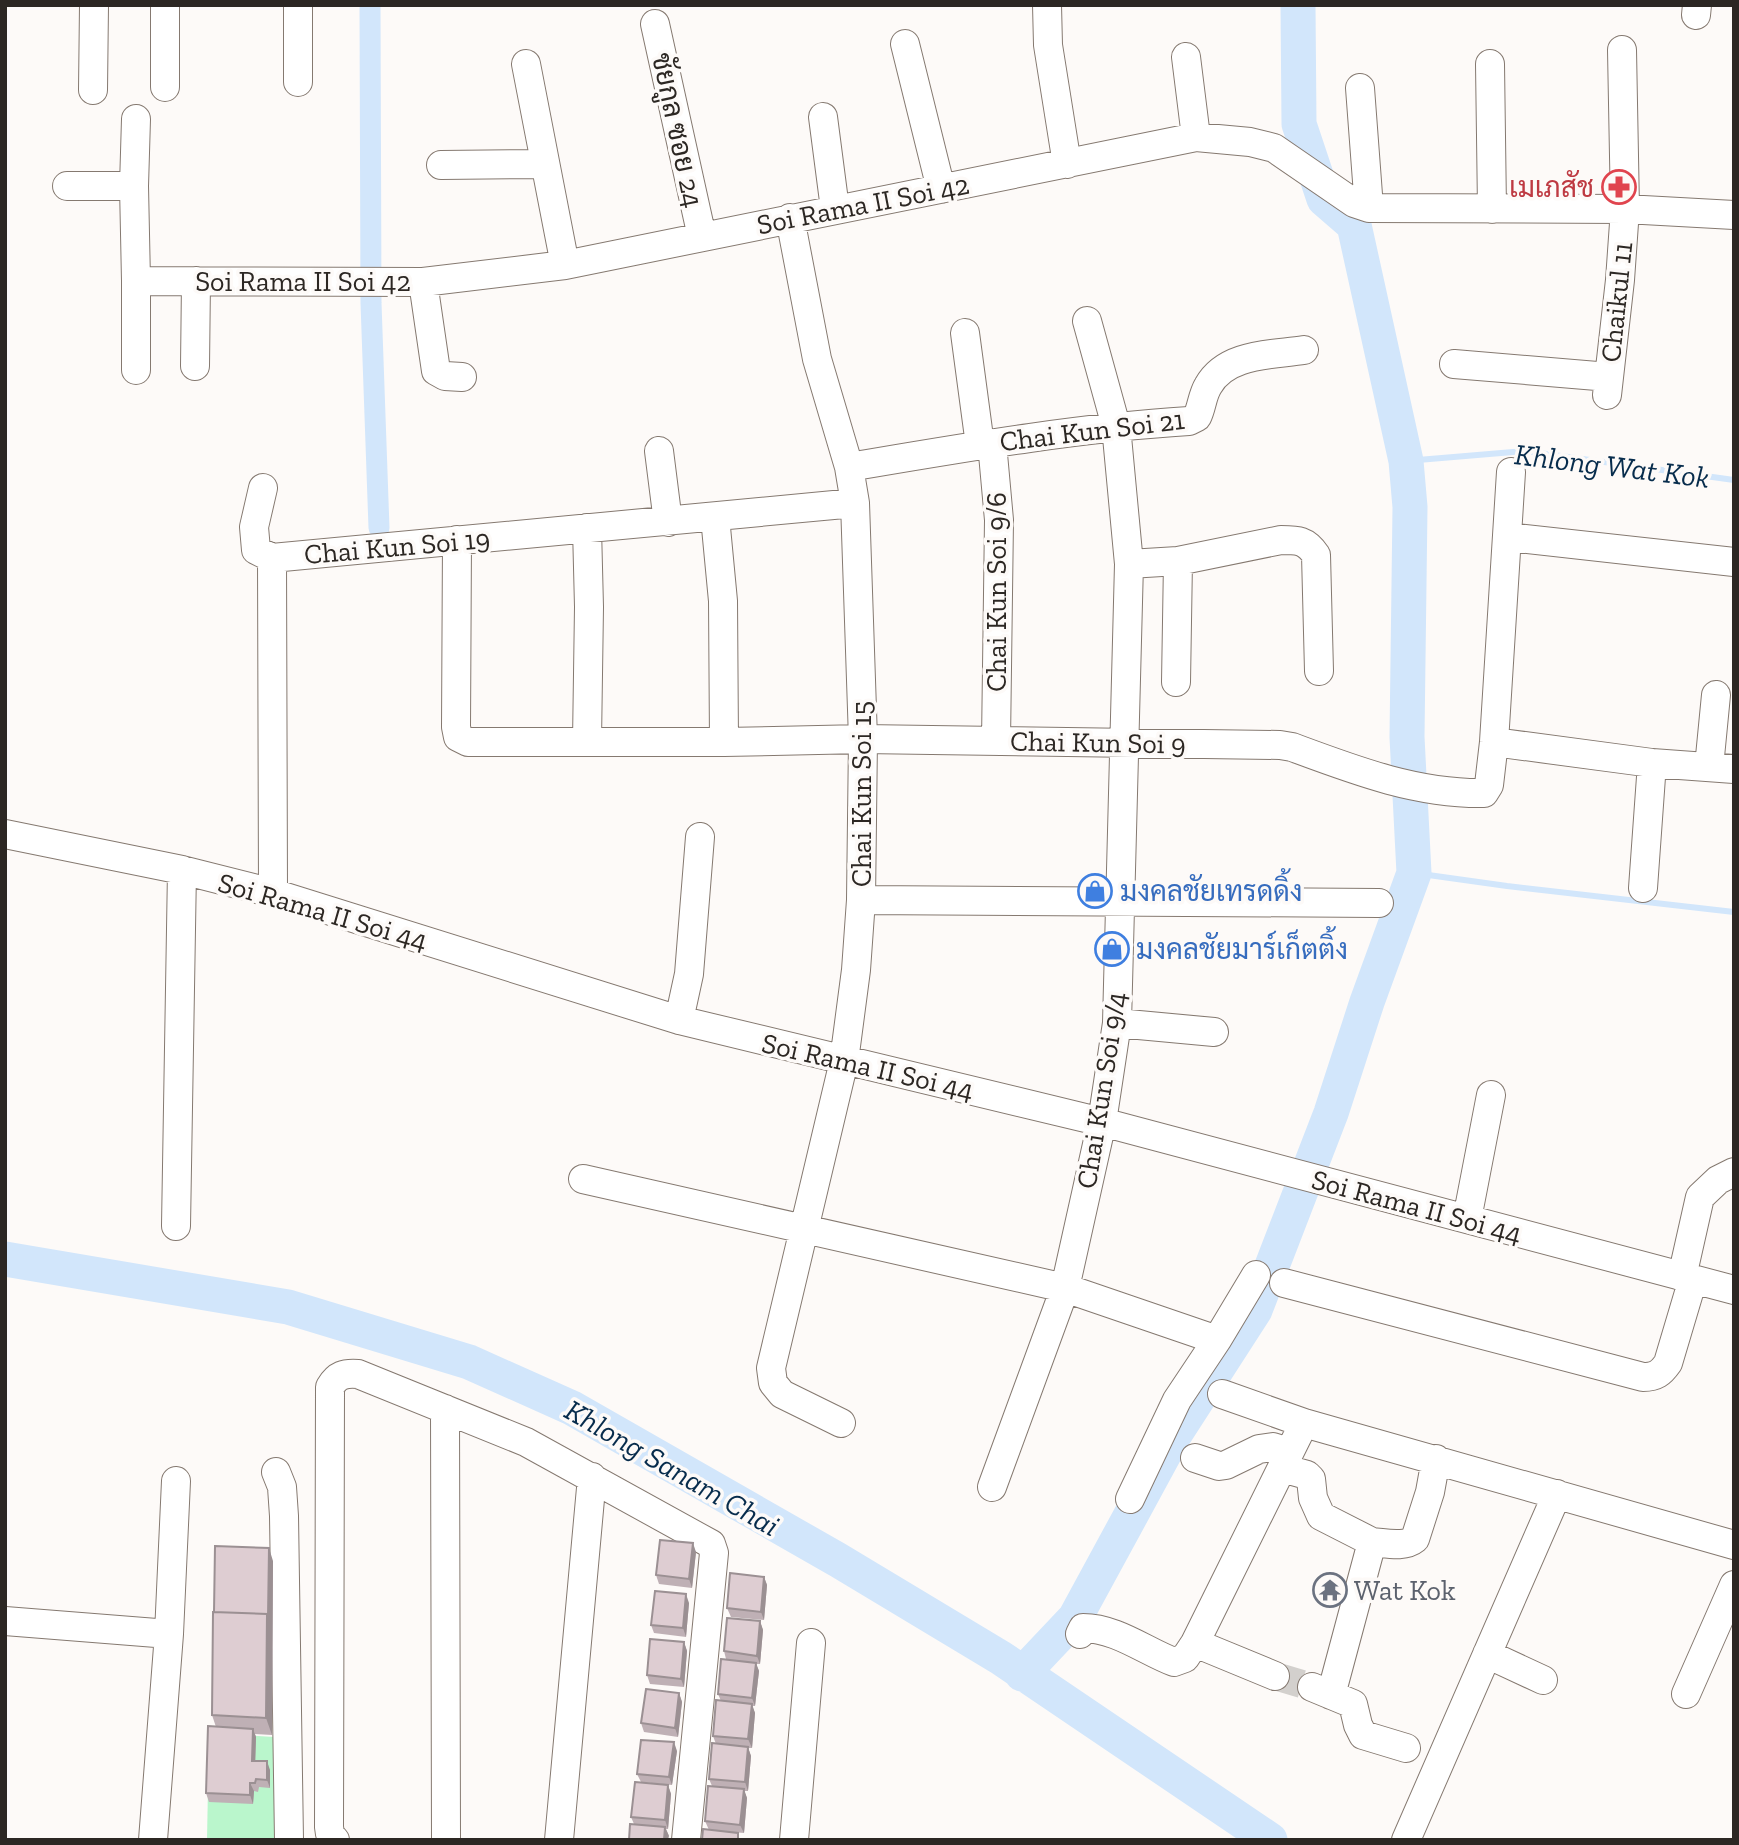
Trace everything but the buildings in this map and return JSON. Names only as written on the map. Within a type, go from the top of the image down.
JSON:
[{"type":"street","points":[[93,90],[94,5]]},
{"type":"street","points":[[165,5],[165,87]]},
{"type":"street","points":[[298,5],[298,82]]},
{"type":"street","points":[[1047,5],[1048,45],[1067,164]]},
{"type":"street","name":"ชัยกูล ซอย 24","points":[[655,24],[702,237]]},
{"type":"street","points":[[905,44],[941,188]]},
{"type":"street","name":"Chaikul 11","points":[[1454,364],[1608,386],[1625,209],[1622,50]]},
{"type":"street","points":[[1186,57],[1196,137]]},
{"type":"street","points":[[527,64],[565,265]]},
{"type":"street","points":[[1490,64],[1492,209]]},
{"type":"street","points":[[1360,88],[1357,202],[1492,209],[1625,209],[1734,215]]},
{"type":"street","points":[[822,117],[835,209]]},
{"type":"street","points":[[136,119],[136,370]]},
{"type":"street","name":"Soi Rama II Soi 42","points":[[136,281],[424,282],[565,265],[1196,137],[1250,142],[1274,148],[1357,202]]},
{"type":"street","points":[[441,165],[545,164]]},
{"type":"street","points":[[67,186],[134,186]]},
{"type":"street","name":"Chai Kun Soi 15","points":[[790,218],[817,359],[849,467],[855,503],[863,739],[856,970],[844,1061],[771,1368],[773,1383],[782,1394],[841,1423]]},
{"type":"street","points":[[195,366],[196,281]]},
{"type":"street","points":[[424,282],[436,371],[445,376],[462,377]]},
{"type":"street","name":"Chai Kun Soi 9/4","points":[[992,1487],[1065,1288],[1102,1122],[1116,1023],[1129,564],[1116,426],[1087,321]]},
{"type":"street","name":"Chai Kun Soi 9/6","points":[[965,333],[999,520],[996,741]]},
{"type":"street","name":"Chai Kun Soi 21","points":[[849,467],[1116,426],[1189,421],[1197,417],[1208,386],[1216,374],[1239,360],[1304,350]]},
{"type":"street","points":[[659,451],[668,522]]},
{"type":"street","name":"Chai Kun Soi 9","points":[[457,540],[456,727],[458,737],[468,743],[724,743],[863,739],[1292,747],[1395,783],[1434,790],[1484,793],[1489,785],[1494,742],[1511,472]]},
{"type":"street","points":[[263,488],[254,540],[257,550],[272,558]]},
{"type":"street","name":"Chai Kun Soi 19","points":[[273,893],[272,558],[855,503]]},
{"type":"street","points":[[715,517],[723,601],[724,743]]},
{"type":"street","points":[[587,528],[587,741]]},
{"type":"street","points":[[1508,537],[1734,562]]},
{"type":"street","points":[[1129,564],[1178,561],[1281,540],[1297,540],[1310,545],[1316,555],[1319,671]]},
{"type":"street","points":[[1176,682],[1178,561]]},
{"type":"street","points":[[1494,742],[1652,763],[1721,768],[1716,695]]},
{"type":"street","points":[[1643,888],[1652,763]]},
{"type":"street","name":"Soi Rama II Soi 44","points":[[5,834],[182,870],[273,893],[680,1020],[1102,1122],[1734,1290]]},
{"type":"street","points":[[680,1020],[689,974],[700,837]]},
{"type":"street","points":[[176,1226],[182,870]]},
{"type":"street","points":[[860,900],[1379,902]]},
{"type":"street","points":[[1116,1023],[1214,1032]]},
{"type":"street","points":[[1467,1219],[1490,1095]]},
{"type":"street","points":[[1284,1283],[1643,1377],[1652,1377],[1661,1372],[1668,1363],[1688,1278],[1700,1197],[1718,1180],[1734,1172]]},
{"type":"street","points":[[583,1179],[1065,1288],[1217,1340]]},
{"type":"street","points":[[1130,1499],[1177,1400],[1256,1275]]},
{"type":"street","points":[[335,1840],[328,1827],[330,1387],[336,1378],[345,1374],[358,1374],[526,1442],[711,1544],[714,1553],[686,1840]]},
{"type":"street","points":[[1222,1394],[1304,1423],[1734,1545]]},
{"type":"street","points":[[445,1409],[446,1840]]},
{"type":"street","points":[[1080,1634],[1083,1629],[1102,1631],[1174,1662],[1185,1658],[1195,1643],[1304,1423]]},
{"type":"street","points":[[1195,1458],[1219,1466],[1227,1465],[1259,1449],[1273,1447],[1311,1479],[1313,1498],[1321,1516],[1372,1542],[1402,1544],[1409,1544],[1415,1539],[1430,1492],[1436,1459]]},
{"type":"street","points":[[276,1472],[282,1487],[284,1516],[289,1840]]},
{"type":"street","points":[[559,1840],[592,1477]]},
{"type":"street","points":[[153,1840],[169,1634],[176,1481]]},
{"type":"street","points":[[1406,1840],[1557,1494]]},
{"type":"street","points":[[1372,1542],[1322,1691],[1353,1704],[1357,1725],[1363,1735],[1406,1748]]},
{"type":"street","points":[[1686,1694],[1734,1586]]},
{"type":"street","points":[[5,1621],[169,1634]]},
{"type":"street","points":[[794,1840],[811,1643]]},
{"type":"street","points":[[1195,1643],[1275,1676]]},
{"type":"street","points":[[1487,1654],[1543,1680]]},
{"type":"green space","points":[[209,1733],[274,1737],[274,1840],[207,1840]]},
{"type":"waterway","points":[[370,5],[371,303],[379,528]]},
{"type":"waterway","points":[[1022,1674],[1075,1618],[1175,1434],[1255,1310],[1331,1113],[1367,1002],[1414,873],[1407,737],[1410,507],[1406,461],[1354,225],[1324,199],[1299,124],[1298,5]]},
{"type":"waterway","name":"Khlong Wat Kok","points":[[1406,461],[1525,451],[1734,480]]},
{"type":"waterway","points":[[1414,873],[1734,912]]},
{"type":"waterway","name":"Khlong Sanam Chai","points":[[5,1259],[288,1307],[469,1362],[572,1408],[838,1560],[1001,1658],[1270,1840]]},
{"type":"tunnel","points":[[1275,1676],[1312,1687]]},
{"type":"place","name":"เมเภสัช","points":[[1619,187]]},
{"type":"place","name":"มงคลชัยเทรดดิ้ง","points":[[1095,891]]},
{"type":"place","name":"มงคลชัยมาร์เก็ตติ้ง","points":[[1112,949]]},
{"type":"place","name":"Wat Kok","points":[[1330,1590]]}]
